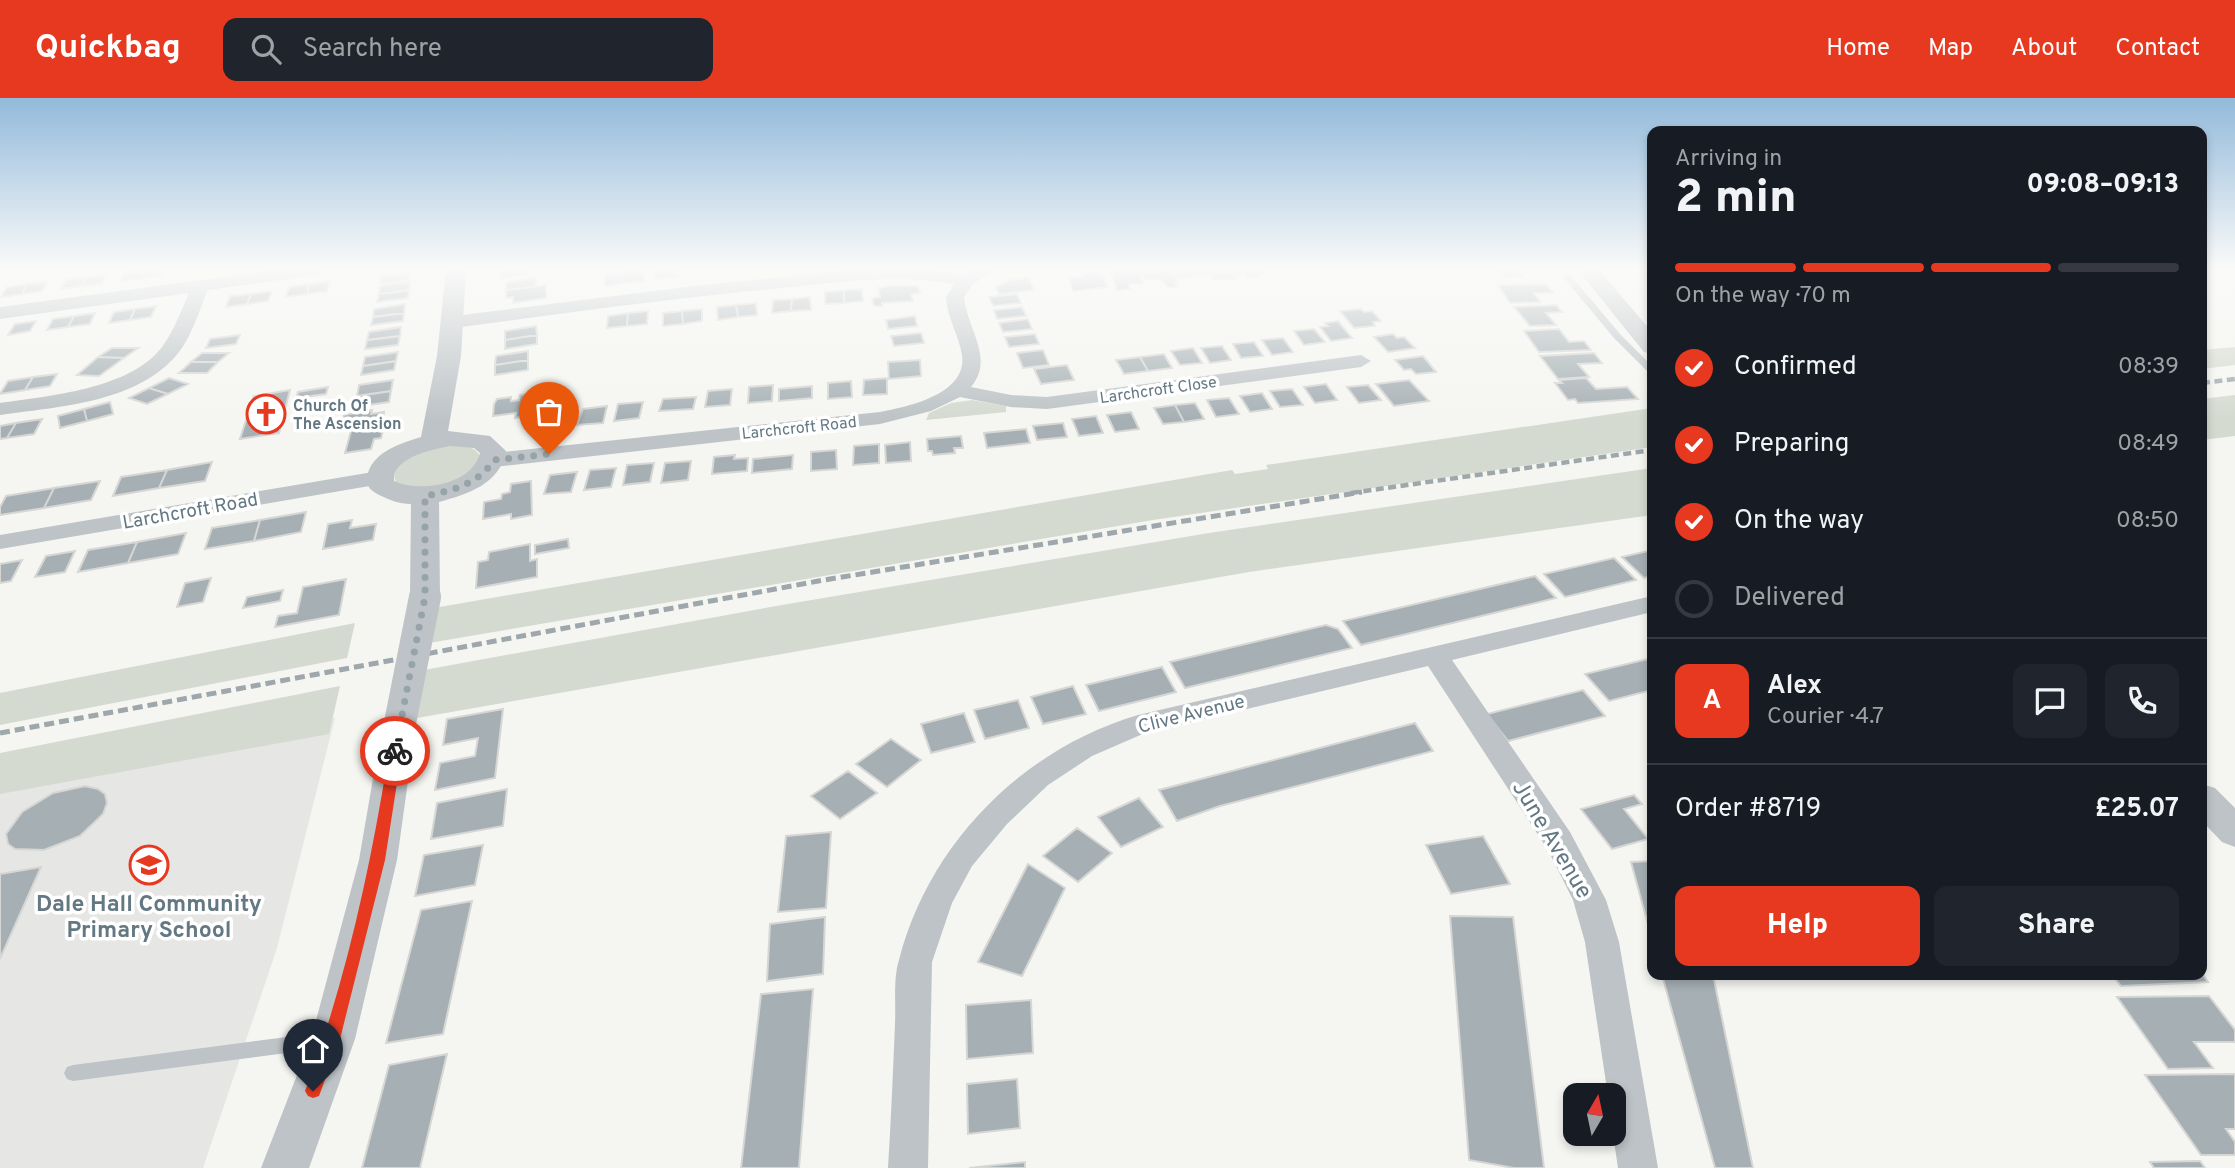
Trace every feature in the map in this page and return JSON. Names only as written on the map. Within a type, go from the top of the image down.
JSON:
[{"type":"street","points":[[0,409],[89,393],[147,369],[169,351],[184,320]]},
{"type":"street","points":[[433,441],[440,416],[453,322],[466,320]]},
{"type":"street","points":[[956,390],[968,377],[973,365],[960,320]]},
{"type":"street","points":[[1621,320],[1646,350]]},
{"type":"street","name":"Larchcroft Close","points":[[956,390],[1011,401],[1047,403],[1362,362]]},
{"type":"street","name":"Larchcroft Road","points":[[494,460],[880,418],[928,406],[956,390]]},
{"type":"street","points":[[466,438],[479,440],[494,452],[494,460],[488,470],[461,487],[425,496],[397,494],[381,485],[379,478],[390,460],[409,449],[433,441],[466,438]]},
{"type":"street","name":"Larchcroft Road","points":[[0,542],[379,478]]},
{"type":"street","points":[[285,1168],[332,1039],[379,860],[397,738],[425,597],[425,496]]},
{"type":"street","name":"Clive Avenue","points":[[908,1168],[915,961],[936,901],[961,858],[996,816],[1037,777],[1082,749],[1138,724],[1647,605]]},
{"type":"street","name":"June Avenue","points":[[1435,655],[1558,840],[1589,894],[1597,917],[1638,1168]]},
{"type":"street","points":[[2207,803],[2235,832]]},
{"type":"lane","points":[[73,1073],[332,1039]]},
{"type":"shaded area","points":[[2235,347],[2235,365],[2207,368],[2207,350]]},
{"type":"shaded area","points":[[2235,395],[2235,436],[2207,439],[2207,398]]},
{"type":"shaded area","points":[[972,400],[1006,406],[1006,412],[926,420],[929,413],[951,403]]},
{"type":"shaded area","points":[[1647,409],[1647,448],[1153,520],[429,643],[434,608],[1232,470],[1235,474],[1268,469],[1266,465]]},
{"type":"shaded area","points":[[445,445],[471,448],[481,459],[462,477],[443,486],[422,487],[396,483],[393,472],[409,456]]},
{"type":"shaded area","points":[[1647,469],[1647,516],[1249,572],[417,718],[424,670],[776,606],[1209,533]]},
{"type":"shaded area","points":[[355,623],[347,658],[0,725],[0,693]]},
{"type":"shaded area","points":[[340,686],[329,734],[0,794],[0,753]]},
{"type":"shaded area","name":"Dale Hall Community Primary School","points":[[335,718],[277,948],[203,1168],[0,1168],[0,782]]},
{"type":"building","points":[[52,320],[72,320],[68,327],[47,330]]},
{"type":"building","points":[[72,320],[92,320],[90,324],[68,327]]},
{"type":"building","points":[[110,320],[130,320],[130,320],[109,323]]},
{"type":"building","points":[[372,320],[403,320],[403,321],[371,325]]},
{"type":"building","points":[[608,320],[627,320],[627,326],[607,328]]},
{"type":"building","points":[[627,320],[647,320],[647,324],[627,326]]},
{"type":"building","points":[[663,320],[683,320],[683,324],[663,326]]},
{"type":"building","points":[[683,320],[702,320],[702,321],[683,324]]},
{"type":"building","points":[[886,320],[916,320],[917,326],[888,329]]},
{"type":"building","points":[[1028,320],[1032,329],[1003,332],[999,323]]},
{"type":"building","points":[[1347,320],[1381,321],[1373,322],[1375,326],[1354,328]]},
{"type":"building","points":[[1525,320],[1552,320],[1556,325],[1530,326]]},
{"type":"building","points":[[36,321],[30,331],[8,335],[15,324]]},
{"type":"building","points":[[1338,321],[1352,338],[1331,341],[1320,327],[1328,326],[1325,323]]},
{"type":"building","points":[[536,326],[537,335],[505,340],[505,331]]},
{"type":"building","points":[[401,327],[400,336],[367,340],[369,332]]},
{"type":"building","points":[[1314,329],[1325,342],[1304,345],[1294,331]]},
{"type":"building","points":[[1559,329],[1569,342],[1584,341],[1591,350],[1539,352],[1524,331]]},
{"type":"building","points":[[921,333],[924,343],[894,346],[891,336]]},
{"type":"building","points":[[1035,334],[1039,344],[1009,347],[1005,337]]},
{"type":"building","points":[[1393,334],[1397,338],[1404,337],[1415,348],[1388,352],[1374,337]]},
{"type":"building","points":[[240,335],[236,344],[206,348],[210,339]]},
{"type":"building","points":[[537,335],[537,344],[505,349],[505,340]]},
{"type":"building","points":[[400,336],[398,345],[365,349],[367,340]]},
{"type":"building","points":[[1283,338],[1293,352],[1272,355],[1262,340]]},
{"type":"building","points":[[1254,342],[1263,356],[1241,358],[1233,344]]},
{"type":"building","points":[[1222,346],[1231,360],[1210,363],[1201,348]]},
{"type":"building","points":[[112,348],[138,348],[124,358],[98,357]]},
{"type":"building","points":[[1193,348],[1202,363],[1180,365],[1171,351]]},
{"type":"building","points":[[1043,350],[1049,365],[1023,368],[1017,353]]},
{"type":"building","points":[[528,351],[528,360],[495,365],[496,356]]},
{"type":"building","points":[[398,352],[396,361],[363,366],[365,357]]},
{"type":"building","points":[[202,353],[229,353],[218,362],[191,362]]},
{"type":"building","points":[[1594,353],[1602,363],[1578,364],[1589,377],[1558,379],[1540,356]]},
{"type":"building","points":[[1164,354],[1172,368],[1148,371],[1140,357]]},
{"type":"building","points":[[1423,356],[1436,372],[1416,374],[1411,369],[1404,370],[1395,360]]},
{"type":"building","points":[[98,357],[124,358],[99,376],[77,375]]},
{"type":"building","points":[[1140,357],[1148,371],[1124,374],[1116,360]]},
{"type":"building","points":[[528,360],[528,370],[495,375],[495,365]]},
{"type":"building","points":[[920,360],[921,376],[889,379],[888,362]]},
{"type":"building","points":[[396,361],[394,370],[361,375],[363,366]]},
{"type":"building","points":[[191,362],[218,362],[207,373],[179,373]]},
{"type":"building","points":[[1067,365],[1074,380],[1041,384],[1034,369]]},
{"type":"building","points":[[57,374],[50,386],[25,390],[33,377]]},
{"type":"building","points":[[33,377],[25,390],[0,394],[8,381]]},
{"type":"building","points":[[169,378],[188,384],[168,394],[149,388]]},
{"type":"building","points":[[887,378],[887,394],[863,395],[864,380]]},
{"type":"building","points":[[1586,378],[1596,389],[1627,387],[1638,399],[1578,403],[1575,399],[1568,400],[1555,383],[1562,383],[1559,380]]},
{"type":"building","points":[[393,380],[391,391],[357,396],[359,385]]},
{"type":"building","points":[[1409,380],[1429,401],[1394,406],[1376,384]]},
{"type":"building","points":[[851,381],[852,397],[828,399],[828,383]]},
{"type":"building","points":[[1326,384],[1337,400],[1315,403],[1304,387]]},
{"type":"building","points":[[773,385],[772,401],[748,403],[749,387]]},
{"type":"building","points":[[1368,385],[1381,400],[1359,403],[1347,387]]},
{"type":"building","points":[[812,386],[812,398],[779,401],[779,389]]},
{"type":"building","points":[[328,387],[326,394],[296,398],[298,392]]},
{"type":"building","points":[[149,388],[168,394],[147,404],[129,398]]},
{"type":"building","points":[[732,389],[730,405],[705,407],[708,391]]},
{"type":"building","points":[[1292,389],[1303,405],[1280,407],[1270,391]]},
{"type":"building","name":"Church Of The Ascension","points":[[290,390],[279,433],[240,439],[254,396]]},
{"type":"building","points":[[391,391],[389,402],[354,407],[357,396]]},
{"type":"building","points":[[535,393],[534,415],[515,418],[516,413],[493,416],[497,399],[511,397],[511,401],[519,400],[520,395]]},
{"type":"building","points":[[1262,393],[1272,409],[1250,412],[1240,396]]},
{"type":"building","points":[[696,397],[693,409],[659,411],[663,399]]},
{"type":"building","points":[[1229,398],[1239,414],[1216,417],[1207,400]]},
{"type":"building","points":[[110,402],[113,414],[87,421],[84,409]]},
{"type":"building","points":[[643,402],[639,418],[614,421],[618,404]]},
{"type":"building","points":[[1195,403],[1204,419],[1184,422],[1175,405]]},
{"type":"building","points":[[1175,405],[1184,422],[1163,424],[1154,408]]},
{"type":"building","points":[[607,406],[603,423],[577,425],[583,409]]},
{"type":"building","points":[[84,409],[87,421],[60,428],[58,416]]},
{"type":"building","points":[[372,410],[371,414],[384,412],[382,424],[349,429],[350,424],[342,425],[344,415]]},
{"type":"building","points":[[573,410],[569,427],[543,429],[548,412]]},
{"type":"building","points":[[1131,412],[1139,429],[1115,432],[1107,415]]},
{"type":"building","points":[[1096,416],[1103,433],[1079,436],[1072,419]]},
{"type":"building","points":[[42,419],[34,434],[7,438],[16,423]]},
{"type":"building","points":[[16,423],[7,438],[0,439],[0,426]]},
{"type":"building","points":[[1063,423],[1067,437],[1037,440],[1033,426]]},
{"type":"building","points":[[384,426],[381,438],[374,439],[371,449],[345,453],[351,431]]},
{"type":"building","points":[[1026,429],[1030,443],[987,448],[984,433]]},
{"type":"building","points":[[961,436],[963,448],[954,448],[955,453],[933,455],[932,451],[928,451],[927,439]]},
{"type":"building","points":[[910,442],[911,461],[886,463],[885,445]]},
{"type":"building","points":[[879,444],[879,463],[853,465],[854,446]]},
{"type":"building","points":[[836,450],[837,469],[811,471],[811,452]]},
{"type":"building","points":[[735,455],[734,459],[748,458],[747,471],[712,474],[714,457]]},
{"type":"building","points":[[793,455],[792,469],[752,473],[753,459]]},
{"type":"building","points":[[691,461],[688,480],[661,483],[665,463]]},
{"type":"building","points":[[212,462],[205,481],[159,488],[167,470]]},
{"type":"building","points":[[654,463],[650,482],[623,485],[627,465]]},
{"type":"building","points":[[616,468],[611,487],[584,490],[590,470]]},
{"type":"building","points":[[167,470],[159,488],[113,496],[121,477]]},
{"type":"building","points":[[577,472],[571,492],[544,494],[550,475]]},
{"type":"building","points":[[100,481],[91,500],[44,508],[54,488]]},
{"type":"building","points":[[531,481],[532,515],[511,519],[511,514],[483,519],[484,502],[501,499],[502,494],[510,492],[511,484]]},
{"type":"building","points":[[54,488],[44,508],[0,515],[0,507],[6,496]]},
{"type":"building","points":[[306,512],[301,532],[254,541],[260,520]]},
{"type":"building","points":[[260,520],[254,541],[205,549],[212,528]]},
{"type":"building","points":[[352,520],[350,528],[376,524],[373,540],[323,549],[328,524]]},
{"type":"building","points":[[186,533],[178,554],[128,563],[137,542]]},
{"type":"building","points":[[568,539],[569,548],[535,554],[535,545]]},
{"type":"building","points":[[137,542],[128,563],[78,572],[88,550]]},
{"type":"building","points":[[530,544],[530,561],[537,559],[537,577],[476,588],[478,562],[488,560],[489,552]]},
{"type":"building","points":[[75,551],[65,572],[35,577],[46,556]]},
{"type":"building","points":[[1647,551],[1647,577],[1644,578],[1622,557]]},
{"type":"building","points":[[1614,558],[1636,580],[1565,597],[1544,574]]},
{"type":"building","points":[[22,560],[11,581],[0,583],[0,564]]},
{"type":"building","points":[[1535,576],[1556,598],[1361,645],[1343,621]]},
{"type":"building","points":[[211,578],[203,602],[177,607],[185,583]]},
{"type":"building","points":[[346,579],[339,615],[275,627],[278,616],[297,613],[303,587]]},
{"type":"building","points":[[283,590],[280,601],[243,608],[247,597]]},
{"type":"building","points":[[1326,625],[1338,629],[1352,648],[1185,688],[1170,662]]},
{"type":"building","points":[[1647,659],[1647,691],[1609,701],[1585,674]]},
{"type":"building","points":[[1162,667],[1176,692],[1099,711],[1086,685]]},
{"type":"building","points":[[1073,686],[1086,714],[1043,724],[1031,697]]},
{"type":"building","points":[[1583,690],[1605,716],[1508,741],[1487,714]]},
{"type":"building","points":[[1018,700],[1029,728],[985,739],[974,710]]},
{"type":"building","points":[[503,709],[495,778],[435,790],[440,763],[475,756],[478,738],[443,745],[447,719]]},
{"type":"building","points":[[964,713],[975,742],[931,753],[921,724]]},
{"type":"building","points":[[1415,723],[1433,751],[1220,806],[1177,821],[1159,790]]},
{"type":"building","points":[[891,739],[921,760],[887,787],[856,764]]},
{"type":"building","points":[[848,771],[877,793],[840,819],[811,796]]},
{"type":"building","points":[[85,786],[105,794],[107,803],[103,814],[80,836],[44,850],[15,849],[8,844],[6,834],[22,812],[53,793]]},
{"type":"building","points":[[507,789],[503,826],[431,839],[437,803]]},
{"type":"building","points":[[1634,795],[1642,804],[1624,809],[1647,839],[1612,849],[1581,809]]},
{"type":"building","points":[[1139,798],[1163,827],[1121,847],[1098,817]]},
{"type":"building","points":[[1077,828],[1112,853],[1078,882],[1043,856]]},
{"type":"building","points":[[831,832],[826,908],[778,912],[786,836]]},
{"type":"building","points":[[1483,836],[1510,884],[1451,894],[1426,845]]},
{"type":"building","points":[[483,845],[475,885],[415,896],[424,855]]},
{"type":"building","points":[[1647,861],[1647,921],[1631,862]]},
{"type":"building","points":[[1028,864],[1065,888],[1022,976],[978,962]]},
{"type":"building","points":[[41,867],[0,959],[0,874]]},
{"type":"building","points":[[472,901],[443,1034],[386,1043],[421,910]]},
{"type":"building","points":[[1450,916],[1513,917],[1544,1168],[1514,1168],[1469,1160]]},
{"type":"building","points":[[825,917],[823,974],[767,981],[770,924]]},
{"type":"building","points":[[1663,980],[1714,980],[1753,1168],[1715,1168]]},
{"type":"building","points":[[2116,980],[2208,982],[2121,986]]},
{"type":"building","points":[[813,989],[799,1168],[741,1168],[761,994]]},
{"type":"building","points":[[2209,996],[2235,1030],[2235,1042],[2194,1042],[2213,1068],[2168,1069],[2117,997]]},
{"type":"building","points":[[1031,1000],[1033,1053],[967,1059],[966,1005]]},
{"type":"building","points":[[447,1054],[420,1168],[362,1168],[389,1065]]},
{"type":"building","points":[[2235,1074],[2235,1129],[2226,1129],[2235,1142],[2235,1155],[2201,1155],[2145,1075]]},
{"type":"building","points":[[1017,1079],[1020,1128],[968,1134],[967,1084]]},
{"type":"building","points":[[2200,1161],[2205,1168],[2154,1168],[2150,1162]]},
{"type":"building","points":[[1025,1162],[1025,1168],[969,1168]]},
{"type":"railway","points":[[2207,382],[2235,379]]},
{"type":"railway","points":[[1351,493],[1647,451]]},
{"type":"railway","points":[[0,733],[824,580],[1362,492]]},
{"type":"way so far","points":[[395,751],[425,597],[425,496],[443,493],[477,479],[488,470],[494,460],[549,454]]},
{"type":"place","name":"Church Of The Ascension","points":[[266,414]]},
{"type":"place","name":"Dale Hall Community Primary School","points":[[149,865]]},
{"type":"route","points":[[313,1091],[332,1039],[379,860],[395,751]]}]
